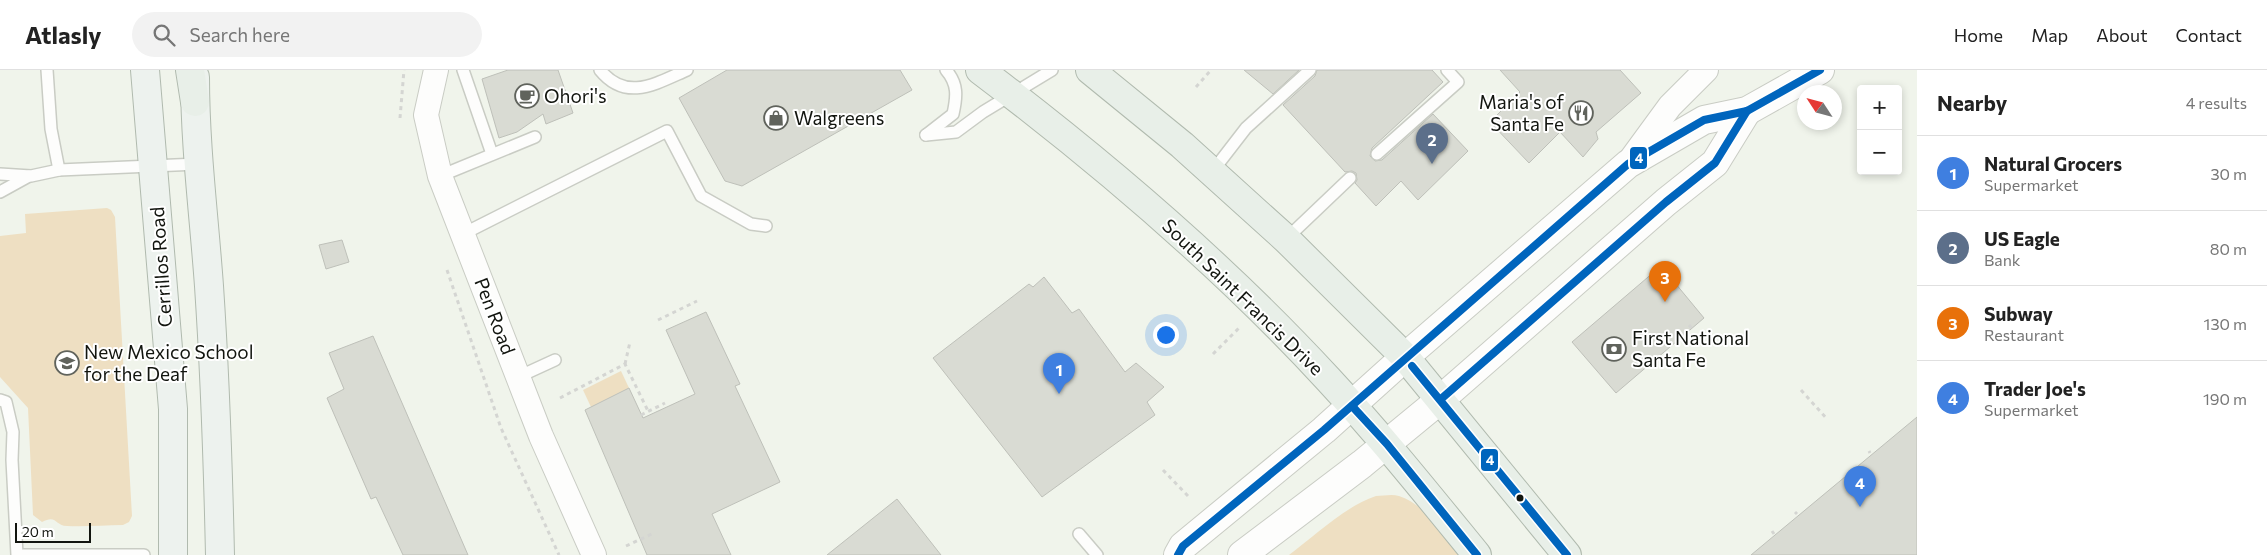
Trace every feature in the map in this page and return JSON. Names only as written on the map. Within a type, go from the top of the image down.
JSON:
[{"type":"highway","points":[[190,70],[195,102]]},
{"type":"highway","name":"South Saint Francis Drive","points":[[980,70],[1112,175],[1244,293],[1387,444],[1477,555]]},
{"type":"highway","points":[[1090,70],[1212,172],[1286,239],[1405,358],[1441,399],[1567,555]]},
{"type":"main road","name":"Cerrillos Road","points":[[146,70],[173,409],[173,555]]},
{"type":"main road","points":[[195,70],[198,164],[209,286],[220,555]]},
{"type":"street","name":"Pen Road","points":[[436,70],[426,114],[440,176],[541,436],[594,555]]},
{"type":"street","points":[[1628,164],[1670,106],[1706,70]]},
{"type":"street","points":[[1178,555],[1183,546],[1352,406],[1628,164],[1704,120],[1747,111],[1820,70]]},
{"type":"street","points":[[1242,555],[1387,444],[1666,202],[1715,163],[1747,111]]},
{"type":"lane","points":[[47,70],[50,129],[59,170]]},
{"type":"lane","points":[[463,70],[492,154]]},
{"type":"lane","points":[[600,70],[615,85],[628,88],[647,88],[687,70]]},
{"type":"lane","points":[[946,70],[953,78],[957,90],[954,114],[926,135],[956,132],[983,112],[1052,70]]},
{"type":"lane","points":[[1212,172],[1246,128],[1310,70]]},
{"type":"lane","points":[[1377,154],[1458,82],[1446,70]]},
{"type":"lane","points":[[463,234],[667,131],[701,196],[751,224],[766,226]]},
{"type":"lane","points":[[440,176],[535,137]]},
{"type":"lane","points":[[0,192],[31,176],[59,170],[154,164],[198,164]]},
{"type":"lane","points":[[0,174],[31,176]]},
{"type":"lane","points":[[1286,239],[1350,178]]},
{"type":"lane","points":[[518,377],[555,360]]},
{"type":"lane","points":[[0,400],[6,402],[13,432],[12,460],[17,555]]},
{"type":"lane","points":[[1079,534],[1097,555]]},
{"type":"lane","points":[[24,555],[144,555]]},
{"type":"path","points":[[1196,87],[1211,70]]},
{"type":"path","points":[[658,320],[697,301]]},
{"type":"path","points":[[1213,354],[1246,322]]},
{"type":"path","points":[[1689,325],[1694,331]]},
{"type":"path","points":[[630,342],[625,364],[648,411]]},
{"type":"path","points":[[560,398],[625,364]]},
{"type":"path","points":[[1801,390],[1827,419]]},
{"type":"path","points":[[641,415],[665,403]]},
{"type":"path","points":[[1164,470],[1188,496]]},
{"type":"path","points":[[626,546],[654,533]]},
{"type":"shaded area","points":[[107,208],[111,210],[115,217],[132,516],[129,522],[123,525],[63,526],[51,519],[42,522],[33,515],[28,408],[0,377],[0,236],[26,233],[25,214]]},
{"type":"shaded area","points":[[621,371],[629,388],[591,407],[583,390]]},
{"type":"shaded area","points":[[1376,496],[1399,496],[1418,506],[1434,521],[1462,555],[1289,555],[1342,514]]},
{"type":"building","name":"Ohori's","points":[[508,70],[558,70],[573,113],[546,124],[543,114],[517,132],[499,138],[482,79]]},
{"type":"building","name":"Walgreens","points":[[727,70],[900,70],[912,90],[742,186],[725,181],[679,98]]},
{"type":"building","points":[[1244,70],[1299,70],[1273,94]]},
{"type":"building","points":[[1317,70],[1432,70],[1443,82],[1372,148],[1370,156],[1375,161],[1382,160],[1433,114],[1468,151],[1418,200],[1401,181],[1376,206],[1355,183],[1357,180],[1356,173],[1352,171],[1345,172],[1283,105],[1315,76]]},
{"type":"building","name":"Maria's of Santa Fe","points":[[1500,70],[1620,70],[1641,93],[1596,132],[1598,139],[1583,157],[1560,132],[1529,163],[1490,122],[1520,92]]},
{"type":"building","points":[[342,240],[349,262],[326,269],[319,245]]},
{"type":"building","points":[[1661,266],[1704,318],[1616,393],[1572,342]]},
{"type":"building","points":[[1044,277],[1072,313],[1079,309],[1125,372],[1136,363],[1164,387],[1147,402],[1155,415],[1042,497],[933,358],[1029,284],[1033,287]]},
{"type":"building","points":[[706,312],[740,384],[735,386],[780,482],[712,514],[731,555],[647,555],[585,410],[629,388],[643,418],[695,394],[666,330]]},
{"type":"building","points":[[373,336],[468,555],[403,555],[376,497],[371,499],[327,398],[344,389],[329,353]]},
{"type":"building","points":[[1917,417],[1917,555],[1751,555]]},
{"type":"building","points":[[897,499],[941,555],[827,555]]},
{"type":"transit line","name":"4","points":[[1178,555],[1183,546],[1324,430],[1628,164],[1704,120],[1747,111],[1820,70]]},
{"type":"transit line","name":"4","points":[[1441,399],[1666,202],[1715,163],[1747,111]]},
{"type":"transit line","name":"4","points":[[1412,366],[1567,555]]},
{"type":"transit line","name":"4","points":[[1352,406],[1387,444],[1477,555]]},
{"type":"place","name":"Ohori's","points":[[527,96]]},
{"type":"place","name":"Maria's of Santa Fe","points":[[1581,113]]},
{"type":"place","name":"Walgreens","points":[[776,118]]},
{"type":"place","name":"US Eagle","points":[[1432,164]]},
{"type":"place","name":"Subway","points":[[1665,302]]},
{"type":"place","name":"First National Santa Fe","points":[[1614,349]]},
{"type":"place","name":"New Mexico School for the Deaf","points":[[67,363]]},
{"type":"place","name":"Natural Grocers","points":[[1059,394]]},
{"type":"place","name":"Trader Joe's","points":[[1860,507]]}]
